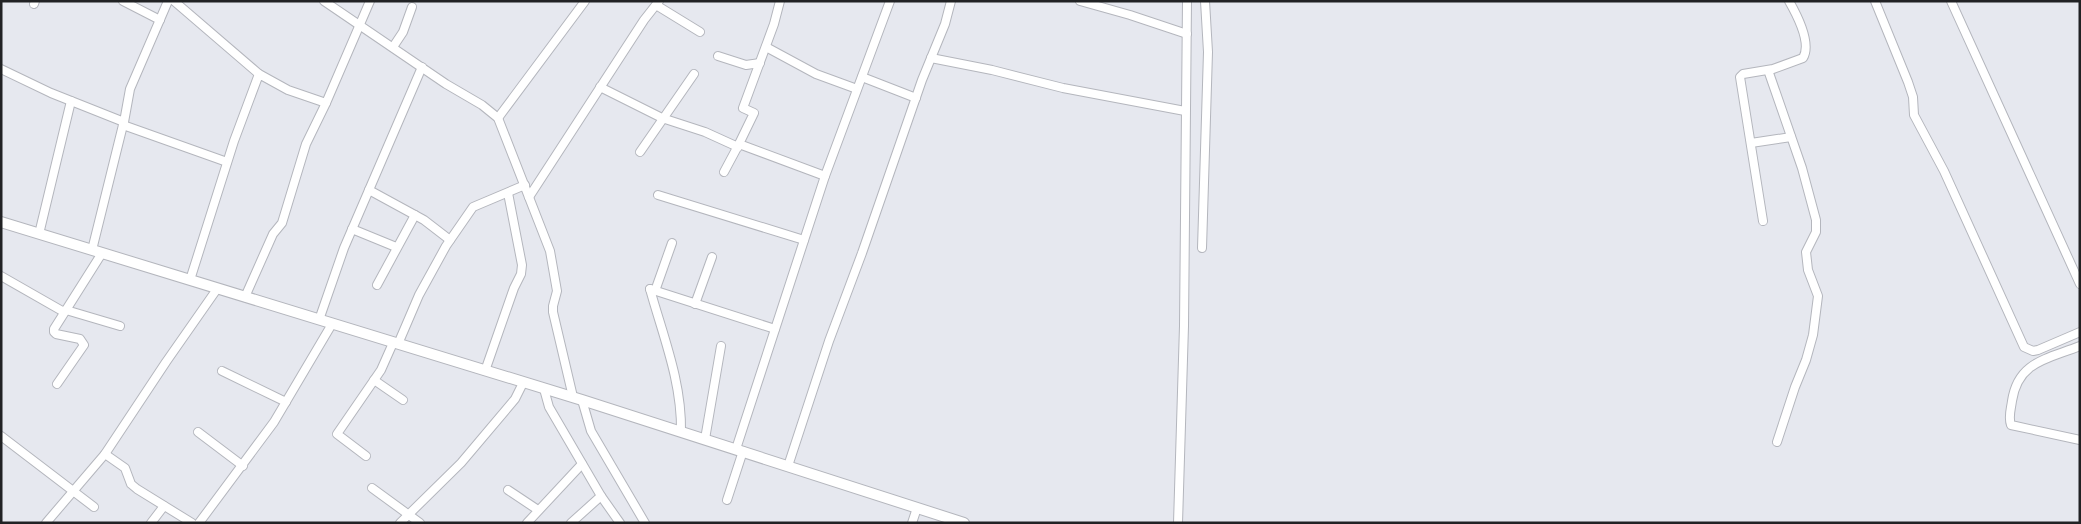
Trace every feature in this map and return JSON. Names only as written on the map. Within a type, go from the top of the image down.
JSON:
[{"type":"main road","points":[[1,222],[578,399],[964,523]]},
{"type":"street","points":[[123,1],[160,20]]},
{"type":"street","points":[[57,384],[84,344],[80,339],[54,332],[97,252],[130,88],[168,1]]},
{"type":"street","points":[[174,1],[259,74],[288,90],[326,103]]},
{"type":"street","points":[[324,1],[446,84],[482,105],[498,118],[552,258],[557,291],[552,306],[553,312],[578,399],[591,431],[645,523]]},
{"type":"street","points":[[245,297],[273,234],[282,223],[306,144],[326,103],[370,1]]},
{"type":"street","points":[[498,118],[585,1]]},
{"type":"street","points":[[724,172],[754,113],[743,108],[766,47],[780,1]]},
{"type":"street","points":[[727,500],[739,450],[804,240],[825,176],[890,1]]},
{"type":"street","points":[[788,466],[829,341],[916,98],[945,24],[951,1]]},
{"type":"street","points":[[1080,1],[1186,34]]},
{"type":"street","points":[[1178,523],[1184,326],[1187,1]]},
{"type":"street","points":[[1202,248],[1208,52],[1205,1]]},
{"type":"street","points":[[1763,221],[1740,77],[1743,74],[1768,70],[1799,61],[1806,54],[1805,40],[1789,1]]},
{"type":"street","points":[[1875,1],[1908,82],[1914,115],[1944,171],[2024,347],[2033,351],[2038,350],[2080,332]]},
{"type":"street","points":[[1951,1],[2080,284]]},
{"type":"street","points":[[529,197],[600,87],[658,3],[700,32]]},
{"type":"street","points":[[393,48],[403,32],[412,7]]},
{"type":"street","points":[[766,47],[816,74],[857,89]]},
{"type":"street","points":[[718,56],[746,65],[760,63]]},
{"type":"street","points":[[931,58],[992,70],[1062,88],[1185,111]]},
{"type":"street","points":[[319,320],[352,229],[422,67]]},
{"type":"street","points":[[1,69],[124,123],[227,162]]},
{"type":"street","points":[[1768,70],[1791,136],[1816,220],[1816,232],[1806,252],[1807,263],[1818,296],[1806,360],[1794,386],[1777,442]]},
{"type":"street","points":[[190,280],[227,162],[259,74]]},
{"type":"street","points":[[640,152],[694,74]]},
{"type":"street","points":[[862,77],[916,98]]},
{"type":"street","points":[[600,87],[662,118],[825,176]]},
{"type":"street","points":[[39,234],[71,101]]},
{"type":"street","points":[[1751,143],[1791,136]]},
{"type":"street","points":[[366,456],[337,434],[381,370],[419,295],[450,240],[473,208],[498,195],[523,186]]},
{"type":"street","points":[[369,190],[415,215],[450,240]]},
{"type":"street","points":[[485,371],[514,288],[521,274],[522,265],[510,192]]},
{"type":"street","points":[[658,194],[804,240]]},
{"type":"street","points":[[377,285],[415,215]]},
{"type":"street","points":[[352,229],[396,247]]},
{"type":"street","points":[[655,291],[672,243]]},
{"type":"street","points":[[695,304],[712,257]]},
{"type":"street","points":[[1,276],[65,311],[120,326]]},
{"type":"street","points":[[46,523],[105,454],[166,362],[218,289]]},
{"type":"street","points":[[681,432],[678,385],[650,289],[775,329]]},
{"type":"street","points":[[210,523],[201,520],[274,422],[332,324]]},
{"type":"street","points":[[705,439],[721,346]]},
{"type":"street","points":[[2080,346],[2034,363],[2021,375],[2012,398],[2009,420],[2011,425],[2080,440]]},
{"type":"street","points":[[222,371],[286,402]]},
{"type":"street","points":[[374,380],[403,400]]},
{"type":"street","points":[[400,523],[461,463],[516,399],[523,383]]},
{"type":"street","points":[[544,389],[549,407],[601,496],[620,523]]},
{"type":"street","points":[[198,432],[243,466]]},
{"type":"street","points":[[1,436],[94,507]]},
{"type":"street","points":[[105,454],[125,468],[131,484],[192,523]]},
{"type":"street","points":[[527,523],[582,464]]},
{"type":"street","points":[[372,488],[420,523]]},
{"type":"street","points":[[508,490],[538,510]]},
{"type":"street","points":[[571,523],[601,496]]},
{"type":"street","points":[[151,523],[164,506]]},
{"type":"street","points":[[912,523],[917,508]]}]
